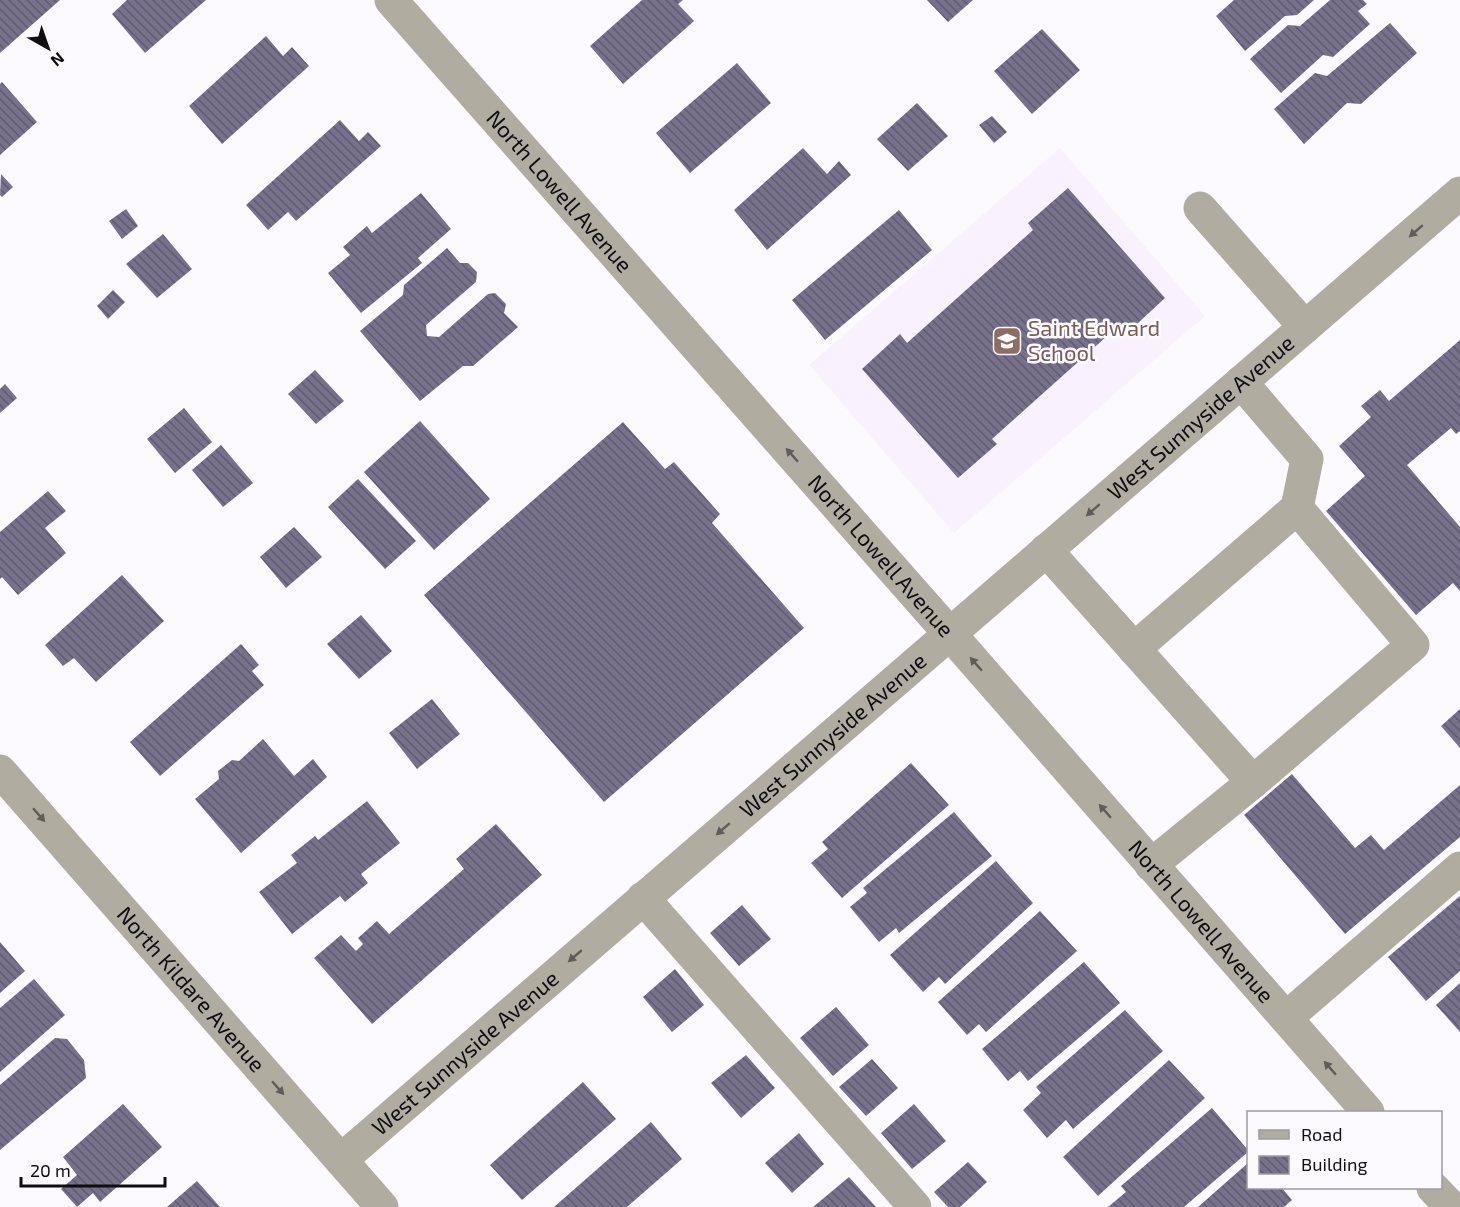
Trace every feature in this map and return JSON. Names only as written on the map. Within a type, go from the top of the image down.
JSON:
[{"type":"street","name":"North Lowell Avenue","points":[[391,0],[950,633],[1366,1111]]},
{"type":"street","name":"West Sunnyside Avenue","points":[[341,1160],[1460,193]]},
{"type":"street","points":[[1200,208],[1305,327]]},
{"type":"street","points":[[1134,648],[1297,508],[1307,459],[1241,382]]},
{"type":"street","points":[[1151,865],[1253,782],[1413,645],[1297,508]]},
{"type":"street","points":[[1046,550],[1253,782]]},
{"type":"street","name":"North Kildare Avenue","points":[[0,771],[382,1207]]},
{"type":"street","points":[[1286,1018],[1460,868]]},
{"type":"street","points":[[643,898],[915,1207]]},
{"type":"street","points":[[1435,1189],[1450,1207]]},
{"type":"shaded area","name":"Saint Edward School","points":[[1060,148],[1205,316],[954,533],[809,365]]},
{"type":"building","points":[[0,0],[60,0],[0,53]]},
{"type":"building","points":[[127,0],[206,0],[145,53],[112,14]]},
{"type":"building","points":[[642,0],[683,0],[678,4],[694,21],[623,84],[590,46]]},
{"type":"building","points":[[927,0],[973,0],[948,22]]},
{"type":"building","points":[[1234,0],[1314,0],[1297,15],[1285,16],[1245,51],[1216,16]]},
{"type":"building","points":[[1330,0],[1363,0],[1367,4],[1358,11],[1370,24],[1333,57],[1323,55],[1281,93],[1250,59],[1288,25],[1300,26]]},
{"type":"building","points":[[1390,23],[1417,53],[1361,104],[1347,103],[1304,144],[1274,109],[1315,73],[1327,76]]},
{"type":"building","points":[[1042,29],[1080,70],[1032,114],[994,71]]},
{"type":"building","points":[[266,36],[283,56],[292,47],[309,66],[222,144],[189,106]]},
{"type":"building","points":[[737,63],[771,103],[690,173],[656,133]]},
{"type":"building","points":[[2,82],[37,122],[0,155],[0,84]]},
{"type":"building","points":[[917,103],[948,136],[908,171],[877,139]]},
{"type":"building","points":[[992,116],[1007,132],[994,143],[979,125]]},
{"type":"building","points":[[340,120],[359,141],[368,132],[381,146],[296,221],[288,212],[268,230],[246,205]]},
{"type":"building","points":[[803,148],[827,174],[839,161],[851,175],[767,250],[734,210]]},
{"type":"building","points":[[1,174],[13,187],[2,197],[0,195]]},
{"type":"building","points":[[1068,188],[1165,298],[1124,336],[1116,328],[992,439],[997,444],[958,478],[862,369],[900,334],[907,343],[1033,230],[1028,223]]},
{"type":"building","points":[[421,193],[451,229],[418,258],[422,263],[361,313],[328,273],[350,255],[343,247],[367,226],[372,233]]},
{"type":"building","points":[[126,209],[138,226],[122,239],[109,221]]},
{"type":"building","points":[[899,210],[932,250],[825,340],[792,300]]},
{"type":"building","points":[[163,234],[192,269],[157,298],[126,264]]},
{"type":"building","points":[[447,248],[460,263],[468,263],[477,272],[476,282],[426,325],[427,336],[439,337],[488,294],[495,293],[506,304],[504,313],[518,327],[473,366],[463,366],[420,401],[360,331],[403,295],[404,285]]},
{"type":"building","points":[[113,290],[125,302],[108,319],[97,306]]},
{"type":"building","points":[[1460,340],[1460,431],[1456,434],[1451,428],[1407,465],[1460,527],[1460,591],[1453,583],[1416,615],[1326,511],[1365,476],[1339,446],[1371,417],[1361,406],[1380,390],[1389,401]]},
{"type":"building","points":[[315,370],[344,401],[316,424],[288,394]]},
{"type":"building","points":[[5,384],[17,398],[0,413],[0,389]]},
{"type":"building","points":[[184,408],[212,442],[175,473],[147,439]]},
{"type":"building","points":[[420,421],[490,499],[434,550],[364,472]]},
{"type":"building","points":[[623,422],[665,469],[674,462],[720,514],[712,523],[804,628],[604,802],[424,595]]},
{"type":"building","points":[[221,445],[253,483],[223,507],[192,470]]},
{"type":"building","points":[[358,479],[416,541],[385,569],[328,507]]},
{"type":"building","points":[[48,491],[66,511],[45,528],[66,553],[18,595],[2,577],[0,579],[0,532]]},
{"type":"building","points":[[294,527],[322,557],[286,588],[260,557]]},
{"type":"building","points":[[122,575],[164,621],[96,682],[74,658],[63,666],[45,645]]},
{"type":"building","points":[[361,615],[392,651],[359,679],[327,644]]},
{"type":"building","points":[[241,644],[259,665],[252,671],[264,685],[160,776],[130,742]]},
{"type":"building","points":[[432,699],[460,734],[417,769],[389,733]]},
{"type":"building","points":[[1460,709],[1460,748],[1441,726]]},
{"type":"building","points":[[263,739],[294,776],[313,759],[327,777],[241,853],[195,799],[219,779],[218,771],[232,760],[239,761]]},
{"type":"building","points":[[911,763],[949,805],[842,898],[811,863],[828,849],[822,842]]},
{"type":"building","points":[[1292,774],[1355,848],[1371,835],[1384,850],[1460,785],[1460,837],[1345,934],[1244,815]]},
{"type":"building","points":[[367,801],[400,843],[361,874],[368,883],[345,902],[340,896],[292,934],[259,892],[297,863],[291,855],[315,836],[318,840]]},
{"type":"building","points":[[954,812],[992,856],[899,933],[896,928],[879,942],[850,907],[867,893],[863,888]]},
{"type":"building","points":[[496,824],[542,875],[372,1024],[314,958],[341,935],[356,951],[363,944],[358,938],[377,921],[389,934],[464,869],[456,859]]},
{"type":"building","points":[[996,861],[1033,903],[945,984],[939,977],[923,992],[890,955]]},
{"type":"building","points":[[1460,896],[1460,971],[1426,1001],[1388,957]]},
{"type":"building","points":[[742,905],[771,939],[739,966],[710,933]]},
{"type":"building","points":[[1040,911],[1077,951],[986,1032],[979,1024],[967,1035],[938,1002]]},
{"type":"building","points":[[0,942],[25,971],[0,993]]},
{"type":"building","points":[[1084,962],[1120,1003],[1028,1081],[1020,1071],[1008,1081],[982,1049]]},
{"type":"building","points":[[675,969],[704,1005],[672,1032],[643,997]]},
{"type":"building","points":[[34,979],[65,1015],[0,1072],[0,1008]]},
{"type":"building","points":[[1460,983],[1460,1032],[1436,1005]]},
{"type":"building","points":[[836,1007],[869,1045],[833,1076],[800,1038]]},
{"type":"building","points":[[1125,1010],[1163,1051],[1073,1129],[1066,1120],[1047,1138],[1023,1110],[1041,1093],[1036,1087]]},
{"type":"building","points":[[55,1038],[67,1039],[84,1060],[86,1078],[0,1150],[0,1085]]},
{"type":"building","points":[[746,1055],[775,1088],[741,1118],[711,1083]]},
{"type":"building","points":[[872,1059],[898,1088],[866,1116],[839,1087]]},
{"type":"building","points":[[1169,1060],[1205,1098],[1098,1196],[1063,1157]]},
{"type":"building","points":[[583,1082],[616,1119],[522,1200],[490,1165]]},
{"type":"building","points":[[123,1104],[162,1147],[100,1202],[93,1193],[77,1207],[61,1189],[77,1175],[63,1157]]},
{"type":"building","points":[[914,1104],[946,1141],[912,1169],[881,1133]]},
{"type":"building","points":[[1212,1108],[1247,1149],[1247,1153],[1184,1207],[1108,1207],[1126,1192],[1121,1186]]},
{"type":"building","points":[[651,1122],[682,1159],[627,1207],[554,1207]]},
{"type":"building","points":[[799,1133],[824,1164],[792,1193],[765,1163]]},
{"type":"building","points":[[968,1162],[987,1182],[960,1207],[948,1207],[934,1192]]},
{"type":"building","points":[[1247,1164],[1247,1189],[1283,1189],[1292,1200],[1284,1207],[1198,1207]]},
{"type":"building","points":[[849,1177],[876,1207],[813,1207]]},
{"type":"building","points":[[197,1181],[220,1207],[167,1207]]},
{"type":"place","name":"Saint Edward School","points":[[1007,341]]}]
